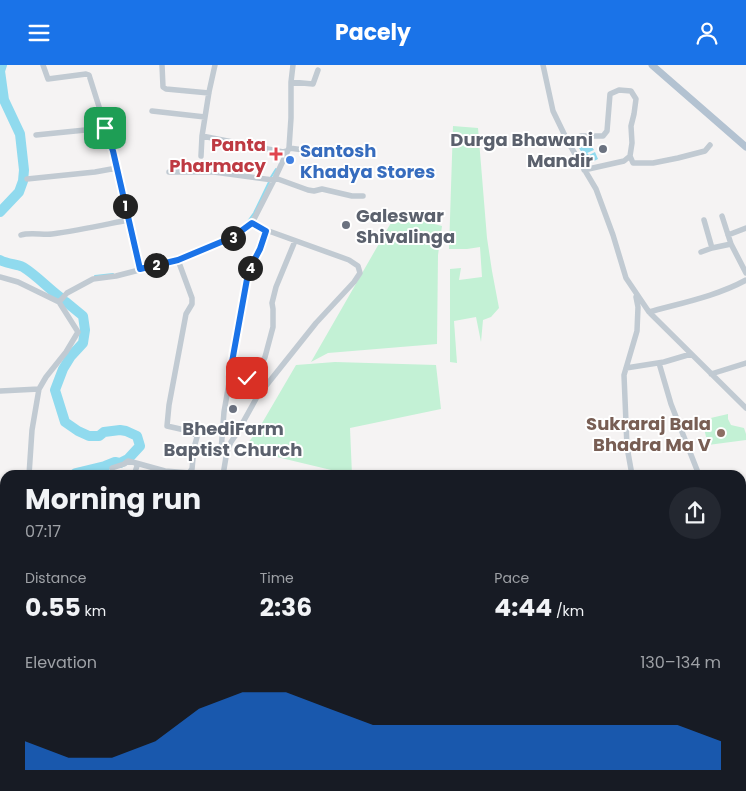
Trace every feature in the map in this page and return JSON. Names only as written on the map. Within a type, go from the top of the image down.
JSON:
[{"type":"main road","points":[[652,65],[746,147]]},
{"type":"street","points":[[43,65],[48,79],[89,75],[113,151],[140,269]]},
{"type":"street","points":[[162,65],[163,87],[166,89],[209,93]]},
{"type":"street","points":[[201,156],[202,136],[215,65]]},
{"type":"street","points":[[59,302],[67,293],[93,279],[116,276],[178,260],[233,237],[252,223],[288,150],[292,118],[291,82],[293,65]]},
{"type":"street","points":[[544,65],[553,111],[568,142],[596,189],[626,278],[649,312],[746,409]]},
{"type":"street","points":[[291,82],[313,84],[318,70]]},
{"type":"street","points":[[568,142],[581,136],[603,136],[607,131],[610,94],[619,90],[632,91],[636,99],[631,127],[632,143],[630,157],[633,163],[652,163],[678,158],[705,151],[710,145]]},
{"type":"street","points":[[152,111],[205,117]]},
{"type":"street","points":[[36,135],[105,128]]},
{"type":"street","points":[[202,136],[288,150],[363,153]]},
{"type":"street","points":[[584,171],[624,161],[630,157]]},
{"type":"street","points":[[27,179],[117,168]]},
{"type":"street","points":[[169,172],[214,172],[274,179],[308,190],[322,189],[352,196],[363,196]]},
{"type":"street","points":[[722,216],[731,244],[746,273]]},
{"type":"street","points":[[21,235],[25,233],[54,233],[128,220]]},
{"type":"street","points":[[704,220],[712,249]]},
{"type":"street","points":[[224,470],[227,451],[231,442],[257,397],[316,323],[360,273],[358,266],[349,260],[266,231],[252,223]]},
{"type":"street","points":[[728,235],[746,228]]},
{"type":"street","points":[[194,448],[221,451],[222,426],[230,373],[247,279],[266,231]]},
{"type":"street","points":[[230,373],[250,379],[256,377],[265,357],[273,327],[272,303],[276,287],[295,241]]},
{"type":"street","points":[[701,252],[731,244]]},
{"type":"street","points":[[178,260],[189,289],[192,304],[186,314],[166,426],[189,431],[196,435],[191,470]]},
{"type":"street","points":[[0,277],[18,282],[59,302],[78,332],[39,389],[32,430],[29,470]]},
{"type":"street","points":[[649,312],[706,296],[746,280]]},
{"type":"street","points":[[631,470],[627,447],[624,375],[637,331],[638,307],[636,294]]},
{"type":"street","points":[[626,368],[658,363],[691,354]]},
{"type":"street","points":[[658,363],[671,404],[697,470]]},
{"type":"street","points":[[711,374],[746,363]]},
{"type":"street","points":[[0,391],[39,389]]},
{"type":"street","points":[[112,469],[128,461],[161,470]]},
{"type":"street","points":[[136,463],[136,470]]},
{"type":"green space","points":[[453,126],[478,128],[487,238],[499,308],[491,317],[483,320],[481,342],[476,317],[454,321],[457,363],[450,362],[450,269],[461,268],[459,280],[482,277],[480,247],[449,249]]},
{"type":"green space","points":[[404,216],[442,226],[438,255],[437,344],[328,353],[311,362],[392,221]]},
{"type":"green space","points":[[335,362],[436,365],[441,409],[350,428],[352,470],[331,470],[252,451],[248,443],[258,430],[296,365]]},
{"type":"green space","points":[[728,414],[731,425],[744,428],[746,440],[708,445],[702,420]]},
{"type":"water","points":[[590,144],[594,150],[587,153],[589,155],[595,152],[598,159],[588,164],[584,158],[585,155],[582,154],[579,148]]},
{"type":"waterway","points":[[0,212],[19,192],[24,170],[20,134],[4,100],[0,71],[2,65]]},
{"type":"waterway","points":[[271,177],[276,169]]},
{"type":"waterway","points":[[246,224],[254,213],[269,182]]},
{"type":"waterway","points":[[210,244],[219,240]]},
{"type":"waterway","points":[[192,252],[203,247]]},
{"type":"waterway","points":[[0,260],[23,267],[60,297]]},
{"type":"waterway","points":[[95,276],[113,274]]},
{"type":"waterway","points":[[66,302],[83,316],[85,330],[83,343],[71,356],[63,369],[55,390],[65,422],[89,436],[99,436],[104,432],[126,431],[137,436],[140,446],[128,459],[120,463],[115,462],[88,470]]},
{"type":"place","name":"Durga Bhawani Mandir","points":[[603,149]]},
{"type":"place","name":"Panta Pharmacy","points":[[276,154]]},
{"type":"place","name":"Santosh Khadya Stores","points":[[290,160]]},
{"type":"place","name":"Galeswar Shivalinga","points":[[346,225]]},
{"type":"place","name":"BhediFarm Baptist Church","points":[[233,409]]},
{"type":"place","name":"Sukraraj Bala Bhadra Ma V","points":[[721,433]]},
{"type":"route","points":[[105,128],[113,151],[140,269],[178,260],[233,237],[252,223],[266,231],[260,249],[249,270],[230,373],[247,378]]}]
